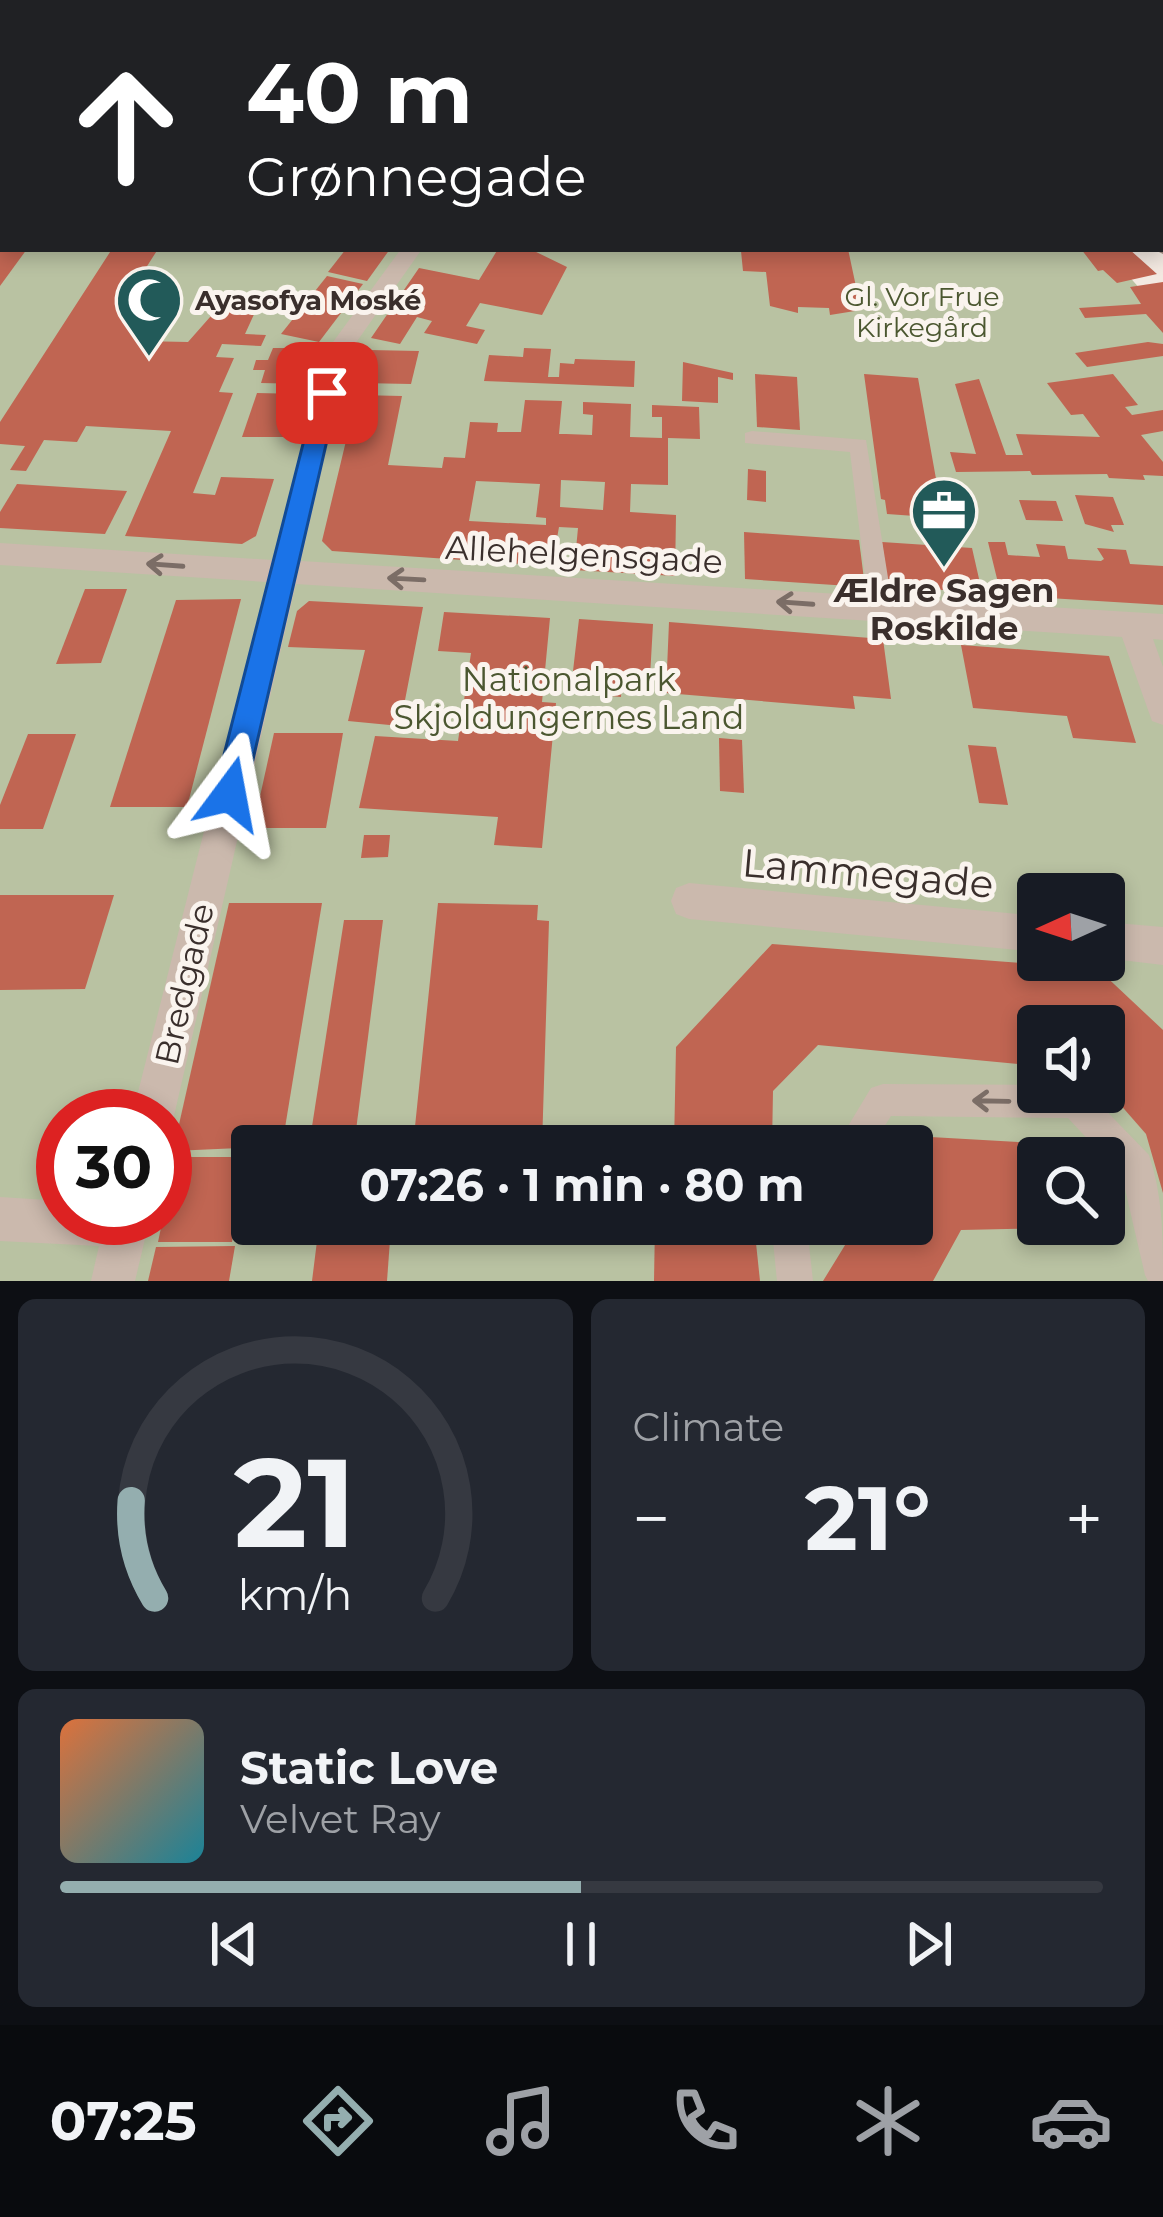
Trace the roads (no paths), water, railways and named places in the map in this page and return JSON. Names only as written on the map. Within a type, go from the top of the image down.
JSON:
[{"type":"street","name":"Bredgade","points":[[159,1089],[337,353],[410,252]]},
{"type":"street","name":"Allehelgensgade","points":[[0,554],[1148,626]]},
{"type":"street","points":[[1148,626],[1163,711]]},
{"type":"street","name":"Lammegade","points":[[689,901],[1017,932]]},
{"type":"street","points":[[1125,942],[1163,946]]},
{"type":"street","points":[[0,1219],[36,1220]]},
{"type":"street","points":[[113,1281],[122,1245]]},
{"type":"lane","points":[[752,438],[859,445],[880,609]]},
{"type":"lane","points":[[867,1125],[883,1100],[1075,1102],[1137,1167],[1163,1275]]},
{"type":"lane","points":[[791,1245],[795,1281]]},
{"type":"place","name":"Ayasofya Moské","points":[[149,359]]},
{"type":"place","name":"Ældre Sagen Roskilde","points":[[944,570]]},
{"type":"park label","name":"Gl. Vor Frue Kirkegård","points":[[922,312]]},
{"type":"park label","name":"Nationalpark Skjoldungernes Land","points":[[569,698]]}]
